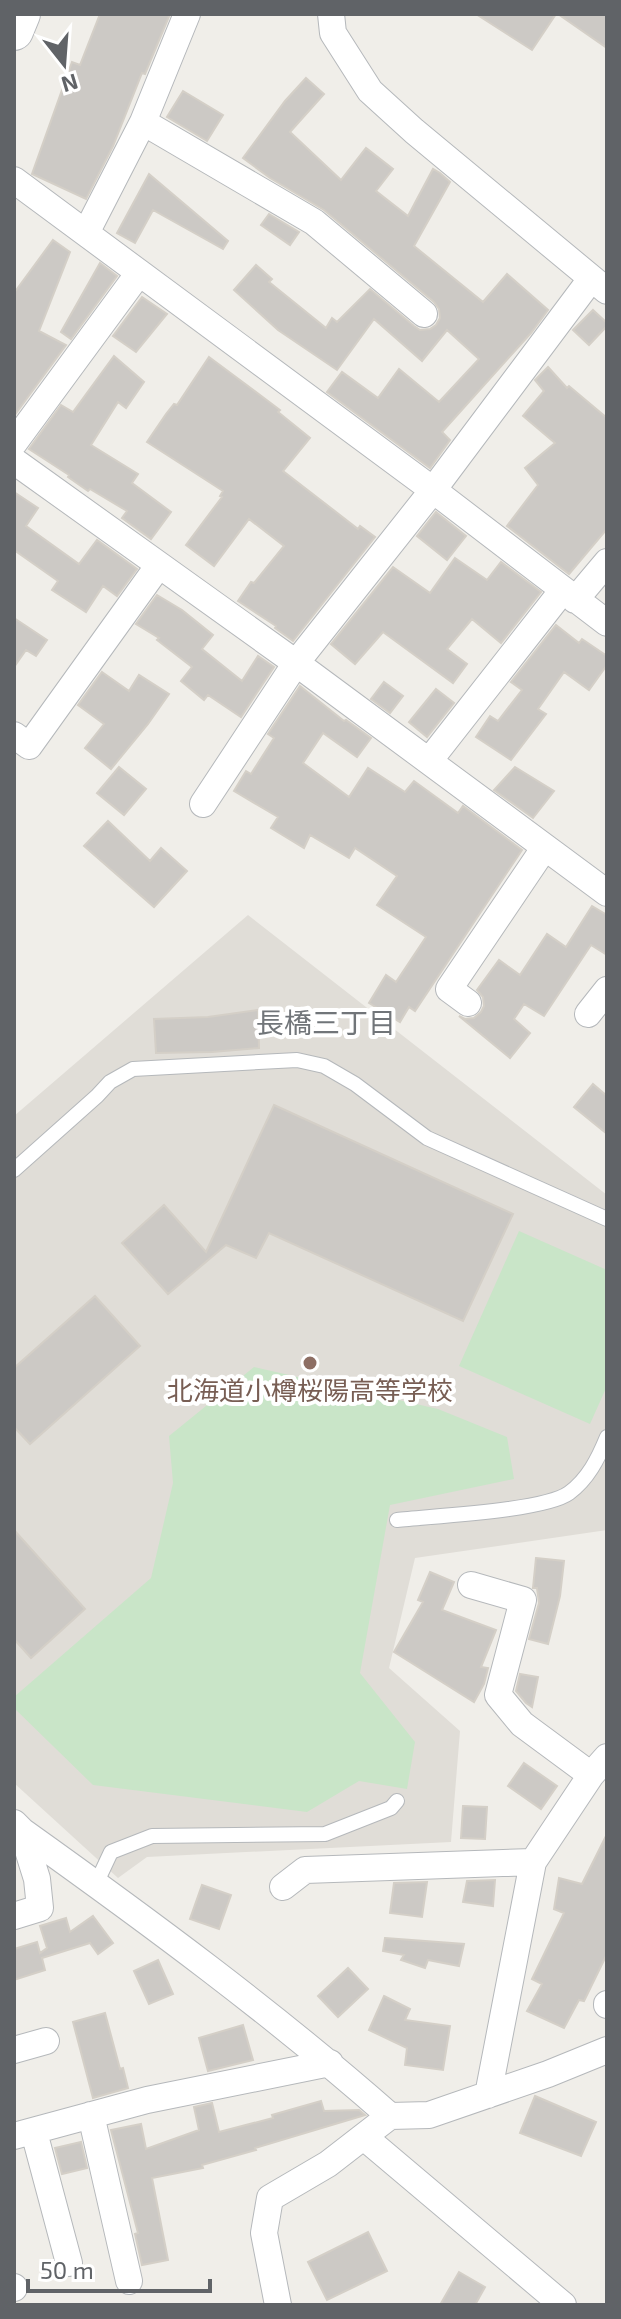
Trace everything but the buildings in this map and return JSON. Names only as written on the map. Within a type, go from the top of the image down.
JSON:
[{"type":"street","points":[[14,31],[21,14]]},
{"type":"street","points":[[86,233],[143,122],[187,14]]},
{"type":"street","points":[[203,804],[296,663],[599,285],[370,91],[333,33],[331,14]]},
{"type":"street","points":[[143,122],[314,222],[424,314]]},
{"type":"street","points":[[14,180],[433,490],[607,623]]},
{"type":"street","points":[[14,443],[139,273]]},
{"type":"street","points":[[14,461],[296,663],[607,893]]},
{"type":"street","points":[[429,761],[569,595],[607,562]]},
{"type":"street","points":[[14,735],[29,746],[159,565]]},
{"type":"street","points":[[468,1003],[449,989],[545,847]]},
{"type":"street","points":[[588,1014],[607,990]]},
{"type":"street","points":[[471,1585],[523,1600],[498,1695],[522,1724],[599,1766],[533,1862],[488,2095]]},
{"type":"street","points":[[18,1827],[330,2063],[390,2116]]},
{"type":"street","points":[[14,1916],[40,1908],[37,1879],[18,1827]]},
{"type":"street","points":[[283,1887],[305,1870],[533,1862]]},
{"type":"street","points":[[14,2050],[46,2041]]},
{"type":"street","points":[[278,2305],[264,2233],[270,2198],[328,2164],[390,2116],[429,2115],[607,2050]]},
{"type":"street","points":[[69,2263],[24,2134],[147,2100],[330,2063]]},
{"type":"street","points":[[91,2115],[129,2281]]},
{"type":"street","points":[[364,2137],[563,2305]]},
{"type":"lane","points":[[14,1170],[110,1082],[133,1069],[297,1060],[324,1066],[355,1084],[427,1138],[607,1219]]},
{"type":"lane","points":[[397,1520],[537,1505],[567,1494],[593,1468],[607,1437]]},
{"type":"lane","points":[[96,1884],[111,1852],[152,1836],[325,1834],[391,1808],[397,1801]]},
{"type":"shaded area","name":"北海道小樽桜陽高等学校","points":[[248,915],[607,1195],[607,1530],[415,1558],[389,1668],[460,1731],[451,1842],[147,1857],[118,1878],[14,1783],[14,1116]]},
{"type":"green space","points":[[519,1231],[607,1270],[607,1386],[590,1424],[459,1366]]},
{"type":"green space","points":[[254,1367],[438,1409],[507,1437],[514,1479],[390,1505],[360,1673],[415,1742],[407,1789],[359,1781],[307,1812],[93,1785],[14,1708],[14,1697],[151,1578],[173,1483],[169,1436]]},
{"type":"place","name":"北海道小樽桜陽高等学校","points":[[310,1363]]},
{"type":"district","name":"長橋三丁目","points":[[326,1023]]}]
